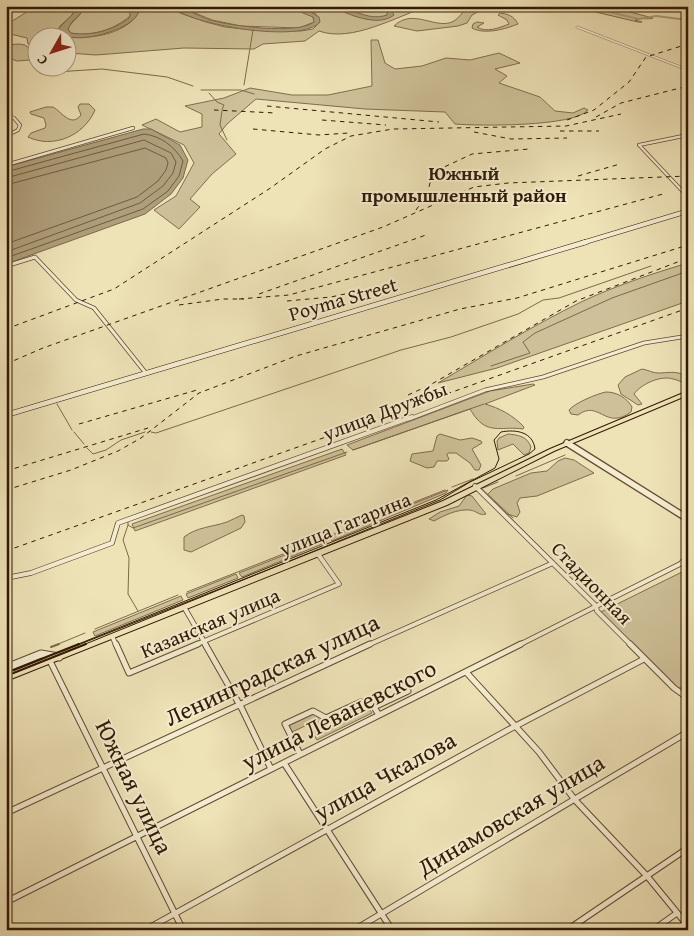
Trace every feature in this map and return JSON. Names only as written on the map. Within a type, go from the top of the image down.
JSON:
[{"type":"main road","name":"Poyma Street","points":[[6,415],[688,211]]},
{"type":"main road","name":"улица Гагарина","points":[[8,677],[445,503],[475,486],[567,443],[688,393]]},
{"type":"street","points":[[577,27],[688,70]]},
{"type":"street","points":[[6,115],[14,118],[20,125],[18,130],[6,136]]},
{"type":"street","points":[[6,165],[132,128]]},
{"type":"street","points":[[688,134],[640,144],[688,197]]},
{"type":"street","points":[[6,266],[35,257],[76,300],[94,308],[145,372]]},
{"type":"street","name":"улица Дружбы","points":[[112,543],[118,523],[336,446],[476,393],[513,382],[543,377],[644,343],[688,336]]},
{"type":"street","points":[[567,443],[688,520]]},
{"type":"street","name":"Стадионная","points":[[475,486],[596,606],[597,610],[644,659],[674,688],[688,698]]},
{"type":"street","points":[[6,578],[31,573],[112,543]]},
{"type":"street","name":"Казанская улица","points":[[112,636],[129,673],[340,584],[318,554]]},
{"type":"street","name":"улица Леваневского","points":[[6,902],[688,560]]},
{"type":"street","points":[[682,562],[688,568]]},
{"type":"street","name":"Ленинградская улица","points":[[6,813],[415,623],[553,563]]},
{"type":"street","points":[[184,607],[239,704],[272,769]]},
{"type":"street","points":[[6,668],[41,654],[59,657]]},
{"type":"street","name":"улица Чкалова","points":[[145,930],[515,726],[644,659]]},
{"type":"street","name":"Южная улица","points":[[50,661],[183,930]]},
{"type":"street","points":[[466,672],[539,752],[575,800],[647,876],[687,923]]},
{"type":"street","points":[[374,707],[408,691]]},
{"type":"street","points":[[300,754],[285,724],[313,711],[326,718],[361,702],[374,707],[378,715]]},
{"type":"street","name":"Динамовская улица","points":[[354,930],[688,732]]},
{"type":"street","points":[[284,763],[392,930]]},
{"type":"street","points":[[567,930],[688,848]]},
{"type":"street","points":[[654,930],[677,913]]},
{"type":"shaded area","points":[[36,6],[77,6],[72,15],[60,28],[28,28],[28,44],[27,38],[6,33],[6,25]]},
{"type":"shaded area","points":[[84,6],[134,6],[131,8],[130,16],[117,25],[95,33],[78,34],[78,28],[69,28]]},
{"type":"shaded area","points":[[143,6],[170,6],[180,13],[225,27],[253,30],[301,31],[313,29],[318,24],[316,14],[301,6],[331,6],[368,19],[390,17],[392,8],[389,6],[429,6],[360,31],[332,34],[319,31],[305,41],[263,44],[254,49],[184,48],[96,55],[78,54],[78,37],[91,37],[119,29],[134,19]]},
{"type":"shaded area","points":[[178,6],[296,6],[313,17],[314,22],[299,28],[241,26],[212,20]]},
{"type":"shaded area","points":[[340,6],[382,6],[388,14],[382,17],[370,18]]},
{"type":"shaded area","points":[[570,6],[586,6],[610,12],[622,10],[653,18],[635,20],[642,22],[638,22]]},
{"type":"shaded area","points":[[467,7],[483,9],[472,15],[467,23],[458,26],[417,31],[394,26],[401,21],[409,19],[447,23],[456,20]]},
{"type":"shaded area","points":[[500,13],[515,19],[518,24],[489,31],[472,28],[473,24],[477,22],[484,23],[477,27],[484,30],[509,24],[507,20],[498,15]]},
{"type":"shaded area","points":[[371,40],[378,40],[385,63],[395,69],[422,66],[446,58],[470,60],[499,53],[520,63],[495,69],[507,76],[499,83],[540,97],[555,111],[573,113],[584,108],[588,110],[579,116],[565,120],[525,124],[467,125],[455,124],[445,112],[365,109],[256,99],[227,124],[219,134],[236,154],[212,174],[190,199],[200,207],[179,229],[154,210],[176,196],[194,163],[184,145],[142,125],[156,119],[180,132],[202,127],[202,114],[185,106],[224,98],[250,88],[292,95],[328,95],[372,86]]},
{"type":"shaded area","points":[[6,45],[25,45],[28,47],[28,60],[17,61],[6,57]]},
{"type":"shaded area","points":[[80,104],[89,104],[95,110],[90,119],[76,133],[67,138],[47,142],[28,137],[31,133],[45,128],[46,125],[44,118],[30,112],[53,107],[70,120],[74,120],[81,115],[78,107]]},
{"type":"shaded area","points":[[688,263],[688,301],[497,368],[438,383],[581,302],[660,271]]},
{"type":"shaded area","points":[[642,369],[656,373],[679,373],[688,381],[682,382],[663,378],[646,384],[634,394],[642,404],[638,405],[621,394],[618,385],[625,377]]},
{"type":"shaded area","points":[[535,385],[485,404],[511,416],[524,427],[523,429],[492,428],[482,424],[470,409],[353,450],[347,445],[490,391]]},
{"type":"shaded area","points":[[606,392],[618,394],[624,398],[632,407],[631,412],[622,417],[615,418],[591,410],[578,415],[571,414],[569,410],[576,405]]},
{"type":"shaded area","points":[[440,434],[460,440],[472,438],[481,441],[482,443],[472,449],[481,465],[479,470],[475,470],[470,463],[456,453],[448,453],[449,459],[447,461],[437,461],[434,467],[427,468],[410,461],[412,454],[433,451],[437,436]]},
{"type":"shaded area","points":[[508,434],[525,438],[531,447],[529,453],[524,455],[513,444],[498,450],[497,441]]},
{"type":"shaded area","points":[[342,449],[346,455],[135,531],[132,524]]},
{"type":"shaded area","points":[[565,458],[574,460],[594,473],[537,496],[520,498],[517,503],[520,512],[517,517],[507,514],[487,495],[493,489],[531,473],[547,471],[558,461]]},
{"type":"shaded area","points":[[448,490],[446,493],[332,541],[329,537]]},
{"type":"shaded area","points":[[467,495],[472,496],[486,514],[460,510],[434,521],[429,519],[440,512],[459,506]]},
{"type":"shaded area","points":[[242,515],[245,522],[241,528],[191,552],[184,550],[184,537],[199,529],[227,522]]},
{"type":"shaded area","points":[[325,539],[327,542],[242,577],[239,573]]},
{"type":"shaded area","points":[[684,571],[688,574],[688,693],[683,688],[678,688],[601,612]]},
{"type":"shaded area","points":[[236,574],[238,578],[188,598],[186,594]]},
{"type":"shaded area","points":[[181,596],[183,600],[95,636],[93,632]]},
{"type":"shaded area","points":[[361,704],[368,707],[372,713],[317,740],[307,725],[290,733],[287,726],[314,713],[332,719]]},
{"type":"water","points":[[77,6],[84,6],[84,10],[69,28],[59,28],[72,15]]},
{"type":"water","points":[[134,6],[143,6],[134,19],[127,24],[108,33],[78,38],[78,34],[102,32],[116,26],[129,18],[130,10]]},
{"type":"water","points":[[170,6],[175,6],[210,20],[248,27],[279,29],[306,26],[314,22],[313,17],[298,11],[295,7],[301,6],[319,17],[320,22],[309,28],[270,32],[199,20],[181,13]]},
{"type":"water","points":[[331,6],[345,8],[372,17],[379,17],[387,15],[387,10],[382,6],[389,6],[394,15],[387,19],[371,20],[345,13]]},
{"type":"water","points":[[143,129],[151,129],[180,145],[188,160],[183,178],[171,194],[145,214],[6,264],[6,167]]},
{"type":"waterway","points":[[582,6],[639,19],[656,16],[688,20]]},
{"type":"waterway","points":[[244,85],[253,30]]},
{"type":"waterway","points":[[78,71],[102,69],[167,77],[193,86]]},
{"type":"waterway","points":[[201,90],[241,90],[254,94]]},
{"type":"waterway","points":[[209,93],[217,102],[224,105],[222,110]]},
{"type":"waterway","points":[[222,111],[220,125],[227,140]]},
{"type":"waterway","points":[[151,432],[156,433],[401,350],[451,337],[518,314],[543,300],[559,298],[651,266]]},
{"type":"waterway","points":[[491,366],[530,353],[523,342],[535,333],[612,298],[688,271]]},
{"type":"waterway","points":[[57,404],[72,430]]},
{"type":"waterway","points":[[353,450],[484,404]]},
{"type":"waterway","points":[[74,432],[84,444]]},
{"type":"waterway","points":[[87,448],[93,454],[106,450],[121,440],[145,432]]},
{"type":"waterway","points":[[128,525],[133,528],[347,452]]},
{"type":"waterway","points":[[516,476],[565,455]]},
{"type":"waterway","points":[[452,487],[473,479]]},
{"type":"waterway","points":[[483,488],[498,482]]},
{"type":"waterway","points":[[481,488],[513,518]]},
{"type":"waterway","points":[[187,592],[445,490]]},
{"type":"waterway","points":[[128,525],[123,540],[129,558],[128,594],[138,611]]},
{"type":"waterway","points":[[95,629],[178,595]]},
{"type":"waterway","points":[[56,645],[85,633]]},
{"type":"waterway","points":[[51,647],[59,644]]},
{"type":"tram line","points":[[76,645],[436,500],[495,468],[499,459],[494,440],[501,432],[523,433],[534,443],[535,449],[529,454],[470,482],[440,500],[83,645]]},
{"type":"tram line","points":[[6,673],[79,644]]},
{"type":"tram line","points":[[6,676],[86,644]]},
{"type":"railway","points":[[567,120],[594,110],[629,82],[646,57],[688,44]]},
{"type":"railway","points":[[596,117],[621,103],[688,86]]},
{"type":"railway","points":[[267,106],[439,122]]},
{"type":"railway","points":[[214,110],[276,113]]},
{"type":"railway","points":[[6,329],[114,289],[269,189],[325,149],[351,136],[393,129],[566,126],[621,114]]},
{"type":"railway","points":[[322,120],[386,125]]},
{"type":"railway","points":[[253,129],[319,135],[349,133]]},
{"type":"railway","points":[[560,131],[599,131]]},
{"type":"railway","points":[[474,132],[511,139],[567,138]]},
{"type":"railway","points":[[416,210],[427,195],[431,179],[440,169],[472,154],[529,149]]},
{"type":"railway","points":[[578,176],[620,164]]},
{"type":"railway","points":[[6,364],[43,348],[383,227],[474,187],[508,183],[688,176]]},
{"type":"railway","points":[[239,299],[289,295],[663,194]]},
{"type":"railway","points":[[259,294],[426,235]]},
{"type":"railway","points":[[6,490],[71,470],[118,451],[141,438],[199,393],[296,356],[460,309],[517,298],[688,245]]},
{"type":"railway","points":[[408,395],[430,385],[576,301],[688,258]]},
{"type":"railway","points":[[287,301],[331,297],[396,283]]},
{"type":"railway","points":[[179,305],[223,299],[239,299]]},
{"type":"railway","points":[[239,299],[244,299]]},
{"type":"railway","points":[[6,551],[688,308]]},
{"type":"railway","points":[[79,424],[197,390]]},
{"type":"railway","points":[[6,471],[148,428]]},
{"type":"district","name":"Южный промышленный район","points":[[464,184]]}]
